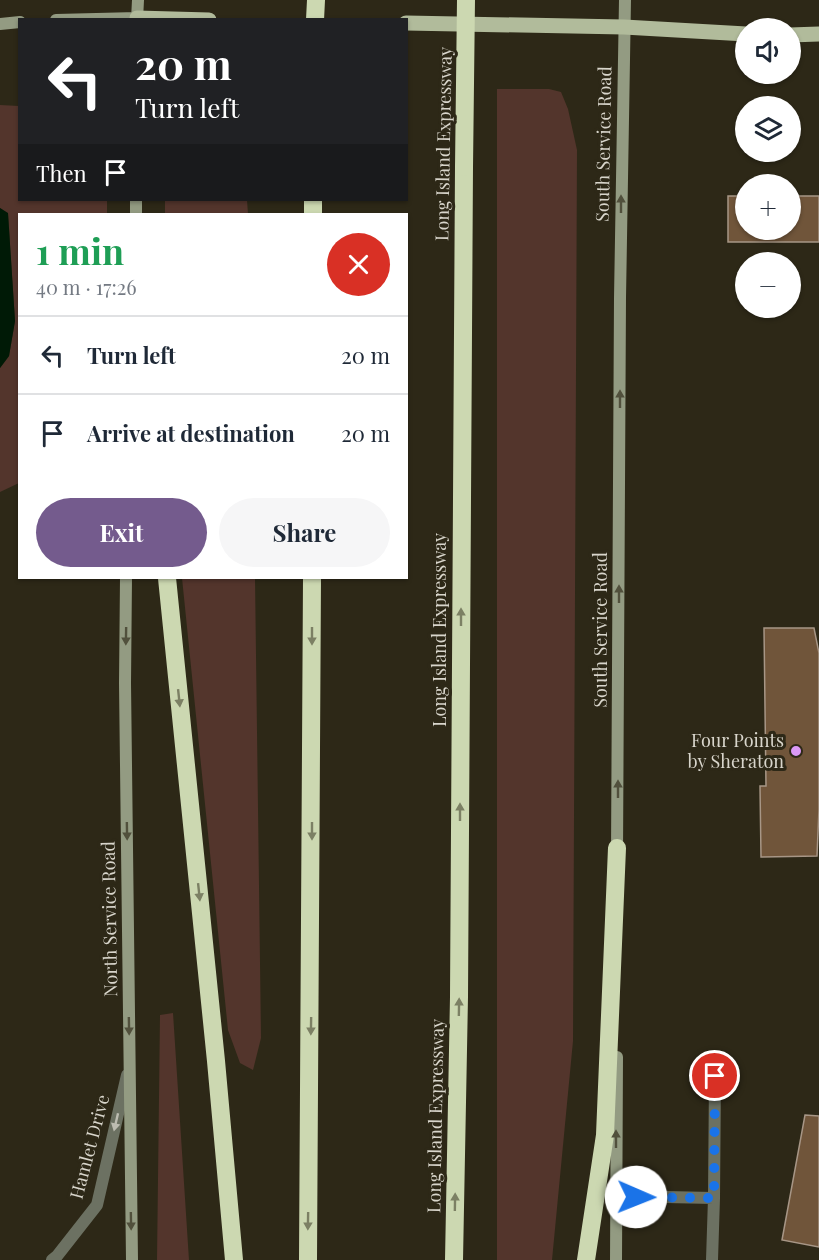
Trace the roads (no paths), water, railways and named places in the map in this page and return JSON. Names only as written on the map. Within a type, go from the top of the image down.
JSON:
[{"type":"highway","points":[[315,18],[316,0]]},
{"type":"highway","name":"Long Island Expressway","points":[[454,1260],[459,986],[466,0]]},
{"type":"highway","points":[[167,579],[234,1260]]},
{"type":"highway","points":[[308,1260],[312,579]]},
{"type":"highway","points":[[586,1260],[605,1135],[617,848]]},
{"type":"main road","points":[[137,18],[138,0]]},
{"type":"main road","name":"South Service Road","points":[[616,1260],[620,298],[625,0]]},
{"type":"main road","points":[[0,24],[18,22]]},
{"type":"main road","points":[[408,23],[624,27],[735,33]]},
{"type":"main road","points":[[801,35],[819,34]]},
{"type":"main road","name":"North Service Road","points":[[126,579],[125,683],[132,1260]]},
{"type":"street","name":"Hamlet Drive","points":[[52,1260],[97,1205],[130,1065]]},
{"type":"street","points":[[713,1260],[715,1076]]},
{"type":"street","points":[[616,1196],[714,1198]]},
{"type":"place","name":"Four Points by Sheraton","points":[[796,751]]}]
